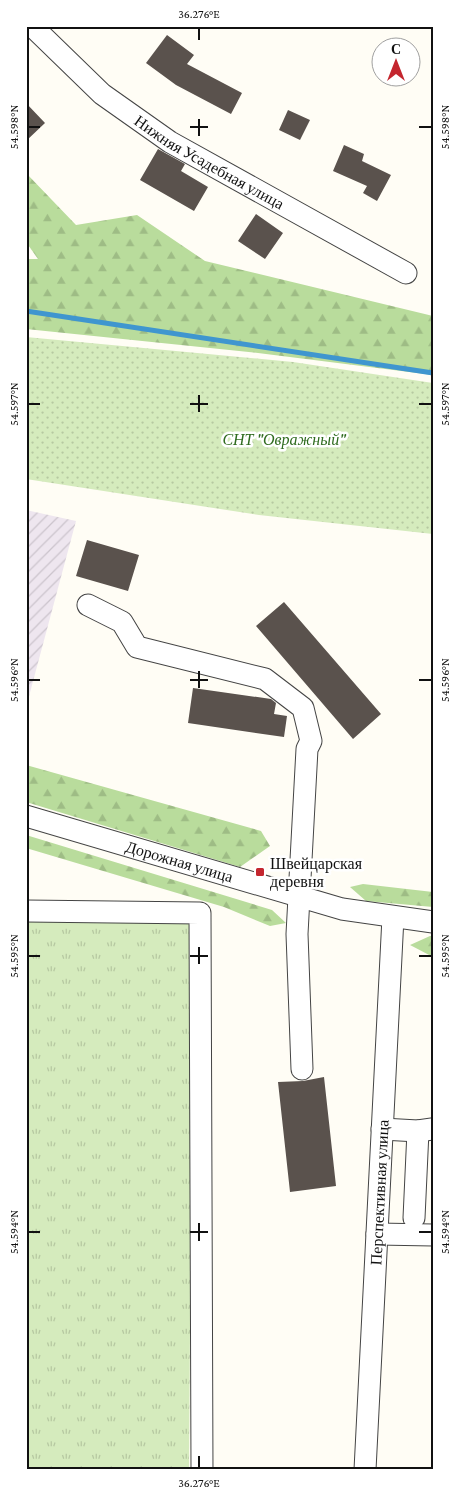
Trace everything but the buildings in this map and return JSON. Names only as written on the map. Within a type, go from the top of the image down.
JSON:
[{"type":"street","name":"Нижняя Усадебная улица","points":[[32,26],[102,94],[170,142],[406,273]]},
{"type":"street","points":[[88,605],[122,622],[137,647],[265,679],[303,708],[311,742],[307,750],[298,896],[297,934],[302,1069]]},
{"type":"street","name":"Дорожная улица","points":[[26,816],[342,909],[433,922]]},
{"type":"street","points":[[26,911],[200,913],[202,1470]]},
{"type":"street","name":"Перспективная улица","points":[[365,1470],[393,917]]},
{"type":"street","points":[[382,1129],[425,1130],[414,1218]]},
{"type":"street","points":[[377,1234],[433,1235]]},
{"type":"shaded area","points":[[26,510],[76,521],[28,700],[26,700]]},
{"type":"green space","points":[[26,173],[76,225],[137,215],[205,261],[433,316],[433,375],[258,353],[26,329],[26,259],[38,259],[26,242]]},
{"type":"green space","name":"СНТ \"Овражный\"","points":[[26,337],[293,362],[433,383],[433,534],[259,515],[26,479]]},
{"type":"green space","points":[[26,765],[261,831],[270,846],[240,867],[26,802]]},
{"type":"green space","points":[[26,835],[272,910],[286,923],[270,926],[224,907],[26,848]]},
{"type":"green space","points":[[363,884],[433,892],[433,907],[366,901],[350,887]]},
{"type":"green space","points":[[26,917],[193,918],[189,1470],[26,1470]]},
{"type":"green space","points":[[433,936],[433,957],[410,945]]},
{"type":"waterway","points":[[26,311],[433,373]]},
{"type":"place","name":"Швейцарская деревня","points":[[260,872]]}]
